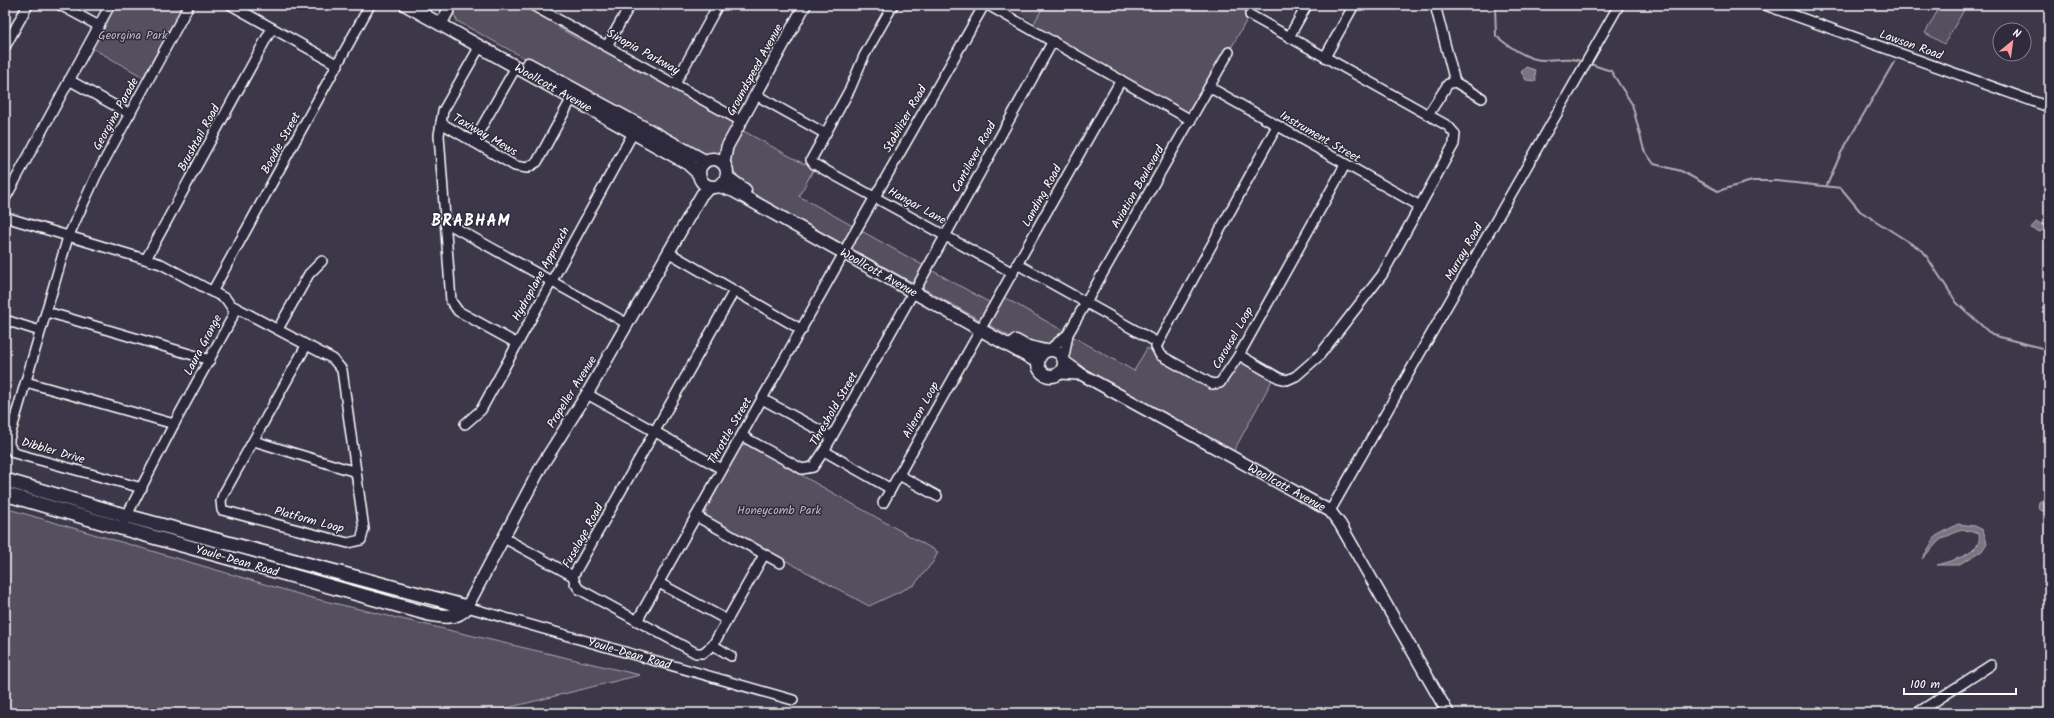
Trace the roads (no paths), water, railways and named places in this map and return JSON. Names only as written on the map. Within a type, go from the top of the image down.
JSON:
[{"type":"main road","name":"Woollcott Avenue","points":[[406,5],[443,20],[714,161]]},
{"type":"main road","name":"Woollcott Avenue","points":[[422,5],[480,46],[687,163],[710,183],[737,185],[846,250],[982,326],[1038,362],[1040,370],[1047,375],[1055,376],[1063,364],[1059,352],[1025,346],[982,326]]},
{"type":"main road","points":[[714,161],[727,172],[710,183],[699,168],[714,161]]},
{"type":"main road","points":[[1038,362],[1040,355],[1048,350]]},
{"type":"main road","name":"Youle-Dean Road","points":[[5,480],[127,516],[467,606]]},
{"type":"main road","name":"Youle-Dean Road","points":[[5,494],[121,528],[441,617],[455,616],[467,606]]},
{"type":"street","points":[[5,47],[28,5]]},
{"type":"street","points":[[60,5],[99,26]]},
{"type":"street","points":[[5,199],[110,5]]},
{"type":"street","name":"Georgina Parade","points":[[68,237],[96,176],[189,5]]},
{"type":"street","points":[[231,5],[338,65]]},
{"type":"street","name":"Boodie Street","points":[[212,292],[370,5]]},
{"type":"street","points":[[443,20],[451,5]]},
{"type":"street","points":[[607,46],[630,5]]},
{"type":"street","points":[[675,84],[718,5]]},
{"type":"street","name":"Groundspeed Avenue","points":[[714,161],[727,147],[806,5]]},
{"type":"street","points":[[756,95],[824,133],[850,89],[864,56],[893,5]]},
{"type":"street","name":"Stabilizer Road","points":[[846,250],[874,196],[984,5]]},
{"type":"street","points":[[988,5],[1190,120]]},
{"type":"street","points":[[1289,37],[1307,5]]},
{"type":"street","points":[[1325,57],[1354,5]]},
{"type":"street","points":[[1435,5],[1455,82],[1482,98]]},
{"type":"street","name":"Murray Road","points":[[1330,511],[1619,5]]},
{"type":"street","name":"Lawson Road","points":[[1765,5],[2049,107]]},
{"type":"street","name":"Sinopia Parkway","points":[[537,6],[742,121]]},
{"type":"street","points":[[1239,355],[1279,378],[1288,380],[1296,376],[1319,356],[1382,274],[1454,144],[1455,134],[1448,126],[1250,15]]},
{"type":"street","name":"Brushtail Road","points":[[146,260],[272,28]]},
{"type":"street","name":"Cantilever Road","points":[[916,288],[944,235],[1053,41]]},
{"type":"street","points":[[480,46],[443,111],[439,135],[451,301],[458,311],[516,343]]},
{"type":"street","name":"Aviation Boulevard","points":[[1063,364],[1068,334],[1228,52]]},
{"type":"street","points":[[473,142],[516,66]]},
{"type":"street","points":[[69,80],[130,114]]},
{"type":"street","name":"Landing Road","points":[[982,326],[1121,80]]},
{"type":"street","points":[[1428,115],[1448,84],[1455,82]]},
{"type":"street","name":"Instrument Street","points":[[1209,87],[1420,206]]},
{"type":"street","name":"Taxiway Mews","points":[[441,123],[515,166],[527,168],[537,162],[572,98]]},
{"type":"street","points":[[1158,343],[1277,126]]},
{"type":"street","name":"Hydroplane Approach","points":[[465,424],[481,410],[516,343],[633,132]]},
{"type":"street","name":"Hangar Lane","points":[[824,133],[811,160],[814,164],[944,235],[1086,302],[1158,343]]},
{"type":"street","name":"Carousel Loop","points":[[1158,343],[1156,347],[1160,355],[1212,384],[1220,383],[1239,355],[1345,165]]},
{"type":"street","name":"Propeller Avenue","points":[[467,606],[542,465],[587,394],[668,252],[710,183]]},
{"type":"street","name":"Laura Grange","points":[[5,217],[161,264],[226,300],[234,311],[232,318],[174,424],[121,528]]},
{"type":"street","points":[[446,222],[628,324]]},
{"type":"street","name":"Dibbler Drive","points":[[68,237],[9,439],[9,445],[14,453],[142,488]]},
{"type":"street","name":"Throttle Street","points":[[637,621],[846,250]]},
{"type":"street","points":[[668,252],[734,292],[802,330]]},
{"type":"street","points":[[278,329],[309,274],[322,261]]},
{"type":"street","name":"Threshold Street","points":[[742,436],[802,469],[813,467],[824,451],[916,288]]},
{"type":"street","name":"Fuselage Road","points":[[713,645],[703,653],[696,653],[580,589],[575,583],[573,576],[734,292]]},
{"type":"street","name":"Platform Loop","points":[[231,305],[333,359],[342,370],[364,529],[360,540],[348,543],[222,510],[221,501],[223,495],[306,346]]},
{"type":"street","points":[[47,312],[210,360]]},
{"type":"street","points":[[5,320],[40,331]]},
{"type":"street","name":"Aileron Loop","points":[[883,503],[982,326]]},
{"type":"street","name":"Aviation Boulevard","points":[[1048,350],[1068,334]]},
{"type":"street","name":"Woollcott Avenue","points":[[1063,364],[1330,511],[1340,524],[1448,713]]},
{"type":"street","points":[[26,382],[174,424]]},
{"type":"street","points":[[587,394],[722,469]]},
{"type":"street","points":[[762,399],[832,437]]},
{"type":"street","points":[[254,441],[356,472]]},
{"type":"street","points":[[824,451],[890,490]]},
{"type":"street","points":[[899,475],[937,496]]},
{"type":"street","points":[[696,516],[780,563]]},
{"type":"street","points":[[504,538],[573,576]]},
{"type":"street","points":[[731,656],[713,645],[764,555]]},
{"type":"street","points":[[659,583],[727,620]]},
{"type":"street","name":"Youle-Dean Road","points":[[467,606],[793,700]]},
{"type":"street","points":[[1916,713],[1991,665]]},
{"type":"waterway","points":[[1495,5],[1496,36],[1512,48],[1531,58],[1543,60],[1568,59],[1584,62]]},
{"type":"waterway","points":[[1827,185],[1841,153],[1894,62]]},
{"type":"waterway","points":[[1590,64],[1611,71],[1632,104],[1644,150],[1654,164],[1681,171],[1718,191],[1752,181],[1777,181],[1841,188],[1860,211],[1923,251],[1957,303],[1992,335],[2049,350]]},
{"type":"district","name":"BRABHAM","points":[[471,221]]},
{"type":"park label","name":"Georgina Park","points":[[133,35]]},
{"type":"park label","name":"Honeycomb Park","points":[[779,510]]}]
